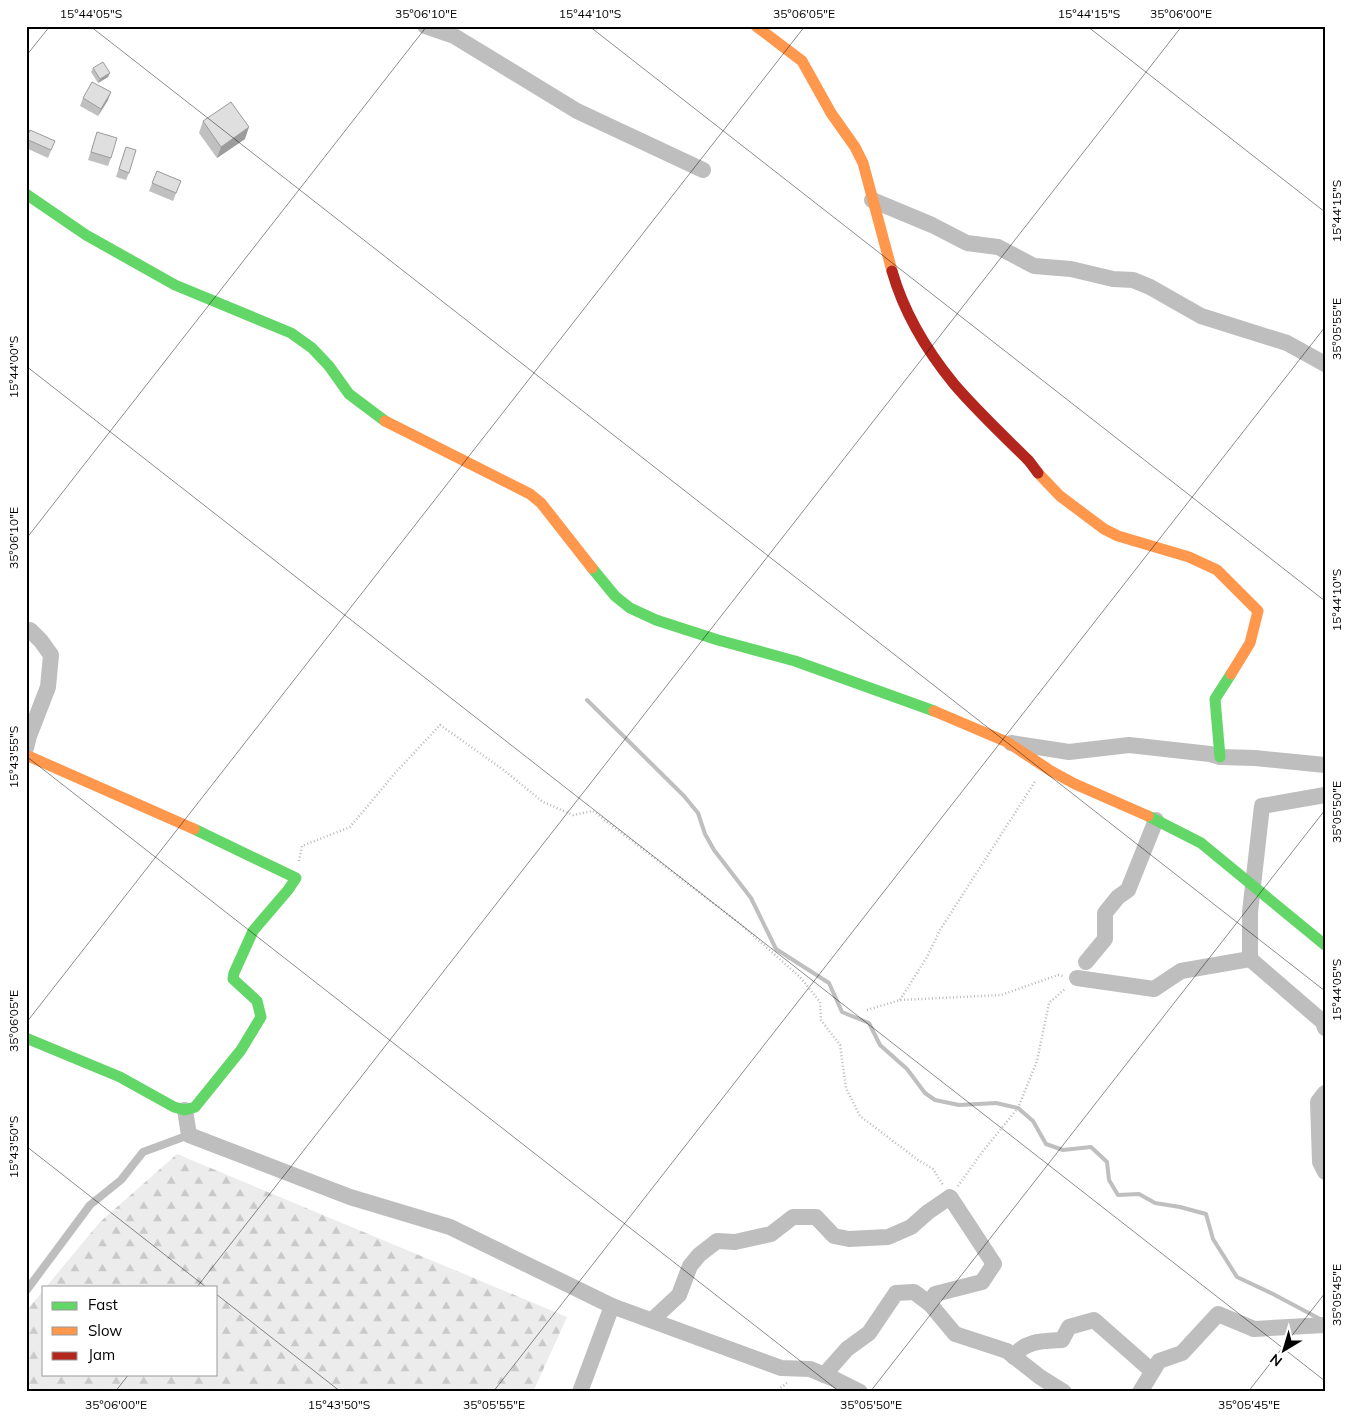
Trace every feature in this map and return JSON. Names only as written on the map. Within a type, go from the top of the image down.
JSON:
[{"type":"street","points":[[425,26],[454,36],[577,110],[703,170]]},
{"type":"street","points":[[756,26],[802,61],[831,113],[855,147],[863,163],[899,295],[926,346],[956,385],[1060,496],[1104,529],[1118,536],[1189,556],[1217,570],[1258,611],[1250,643],[1216,699],[1220,757]]},
{"type":"street","points":[[26,194],[86,235],[175,285],[291,333],[312,348],[329,366],[349,394],[380,419],[530,494],[541,503],[615,596],[630,608],[656,620],[718,640],[795,661],[943,714],[1007,742],[1075,784],[1156,820],[1201,843],[1325,945]]},
{"type":"street","points":[[872,200],[932,225],[967,243],[998,247],[1034,266],[1071,269],[1113,279],[1133,280],[1150,287],[1201,316],[1287,343],[1325,364]]},
{"type":"street","points":[[26,748],[48,687],[51,655],[41,640],[30,630]]},
{"type":"street","points":[[1007,742],[1070,752],[1129,745],[1210,754],[1220,757],[1255,758],[1325,766]]},
{"type":"street","points":[[26,755],[170,818],[296,878],[253,931],[234,973],[233,979],[236,983],[257,1001],[261,1017],[241,1050],[195,1107],[185,1110],[174,1107],[120,1077],[26,1038]]},
{"type":"street","points":[[1325,795],[1262,806],[1250,912],[1250,959],[1323,1022],[1325,1028]]},
{"type":"street","points":[[1086,962],[1105,939],[1105,913],[1118,896],[1128,890],[1156,820]]},
{"type":"street","points":[[1077,978],[1154,989],[1181,970],[1250,959]]},
{"type":"street","points":[[1325,1093],[1318,1102],[1320,1162],[1325,1172]]},
{"type":"street","points":[[185,1110],[189,1135],[350,1197],[450,1227],[612,1306],[781,1368],[810,1369],[860,1392]]},
{"type":"street","points":[[652,1320],[679,1295],[690,1266],[698,1255],[717,1241],[735,1242],[771,1234],[793,1217],[816,1217],[834,1236],[849,1239],[888,1237],[911,1227],[928,1212],[950,1197],[994,1264],[982,1282],[935,1294],[930,1304]]},
{"type":"street","points":[[824,1375],[848,1349],[869,1333],[896,1293],[914,1292],[930,1304],[955,1334],[1007,1351],[1040,1377],[1064,1392]]},
{"type":"street","points":[[580,1392],[612,1306]]},
{"type":"street","points":[[1140,1392],[1159,1361],[1182,1353],[1218,1314],[1254,1328],[1325,1325]]},
{"type":"street","points":[[1014,1357],[1017,1352],[1033,1342],[1062,1340],[1069,1327],[1094,1320],[1152,1371]]},
{"type":"lane","points":[[26,1291],[90,1206],[121,1180],[144,1152],[189,1135]]},
{"type":"path","points":[[296,878],[302,846],[350,827],[396,772],[440,725],[501,768],[543,802],[573,815],[593,812],[739,923],[800,977],[820,1002],[821,1020],[840,1045],[846,1088],[860,1116],[918,1160],[933,1169],[950,1197],[983,1150],[1018,1108],[1037,1061],[1049,1003],[1077,978]]},
{"type":"path","points":[[900,1000],[927,957],[940,930],[1045,767]]},
{"type":"path","points":[[867,1010],[900,1000],[1001,995],[1058,975],[1077,978]]},
{"type":"green space","points":[[177,1154],[567,1317],[533,1392],[26,1392],[26,1311],[42,1292],[42,1376],[218,1376],[218,1286],[47,1286],[100,1222]]},
{"type":"building","points":[[103,62],[110,73],[100,79],[93,68]]},
{"type":"building","points":[[92,82],[111,92],[101,109],[83,98]]},
{"type":"building","points":[[231,102],[249,127],[221,147],[203,121]]},
{"type":"building","points":[[30,130],[55,141],[51,150],[26,139]]},
{"type":"building","points":[[97,132],[117,138],[111,158],[91,152]]},
{"type":"building","points":[[126,147],[136,150],[129,173],[119,169]]},
{"type":"building","points":[[157,171],[181,181],[176,193],[152,183]]},
{"type":"waterway","points":[[587,700],[684,796],[698,813],[705,834],[714,850],[751,898],[776,949],[829,983],[842,1012],[869,1023],[880,1045],[907,1069],[925,1093],[935,1100],[959,1105],[996,1103],[1018,1108],[1033,1121],[1046,1144],[1063,1150],[1091,1147],[1107,1162],[1109,1180],[1118,1195],[1139,1194],[1155,1203],[1206,1214],[1213,1239],[1237,1277],[1320,1319]]},
{"type":"traffic: fast","points":[[26,194],[86,235],[175,285],[291,333],[312,348],[329,366],[349,394],[385,421]]},
{"type":"traffic: fast","points":[[592,568],[615,596],[630,608],[656,620],[718,640],[795,661],[934,711]]},
{"type":"traffic: fast","points":[[1220,757],[1215,699],[1231,674]]},
{"type":"traffic: fast","points":[[1148,816],[1201,843],[1325,945]]},
{"type":"traffic: fast","points":[[26,1038],[120,1077],[174,1107],[185,1110],[195,1107],[241,1050],[261,1017],[257,1001],[233,979],[234,973],[253,931],[296,878],[194,829]]},
{"type":"traffic: slow","points":[[756,26],[802,61],[831,113],[855,147],[863,163],[892,271]]},
{"type":"traffic: slow","points":[[385,421],[530,494],[541,503],[592,568]]},
{"type":"traffic: slow","points":[[1038,473],[1060,496],[1104,529],[1118,536],[1189,557],[1217,570],[1258,611],[1250,643],[1231,674]]},
{"type":"traffic: slow","points":[[934,711],[1007,742],[1051,771],[1075,784],[1148,816]]},
{"type":"traffic: slow","points":[[26,755],[194,829]]},
{"type":"traffic: jam","points":[[892,271],[910,317],[935,358],[954,384],[981,414],[1029,461],[1038,473]]}]
